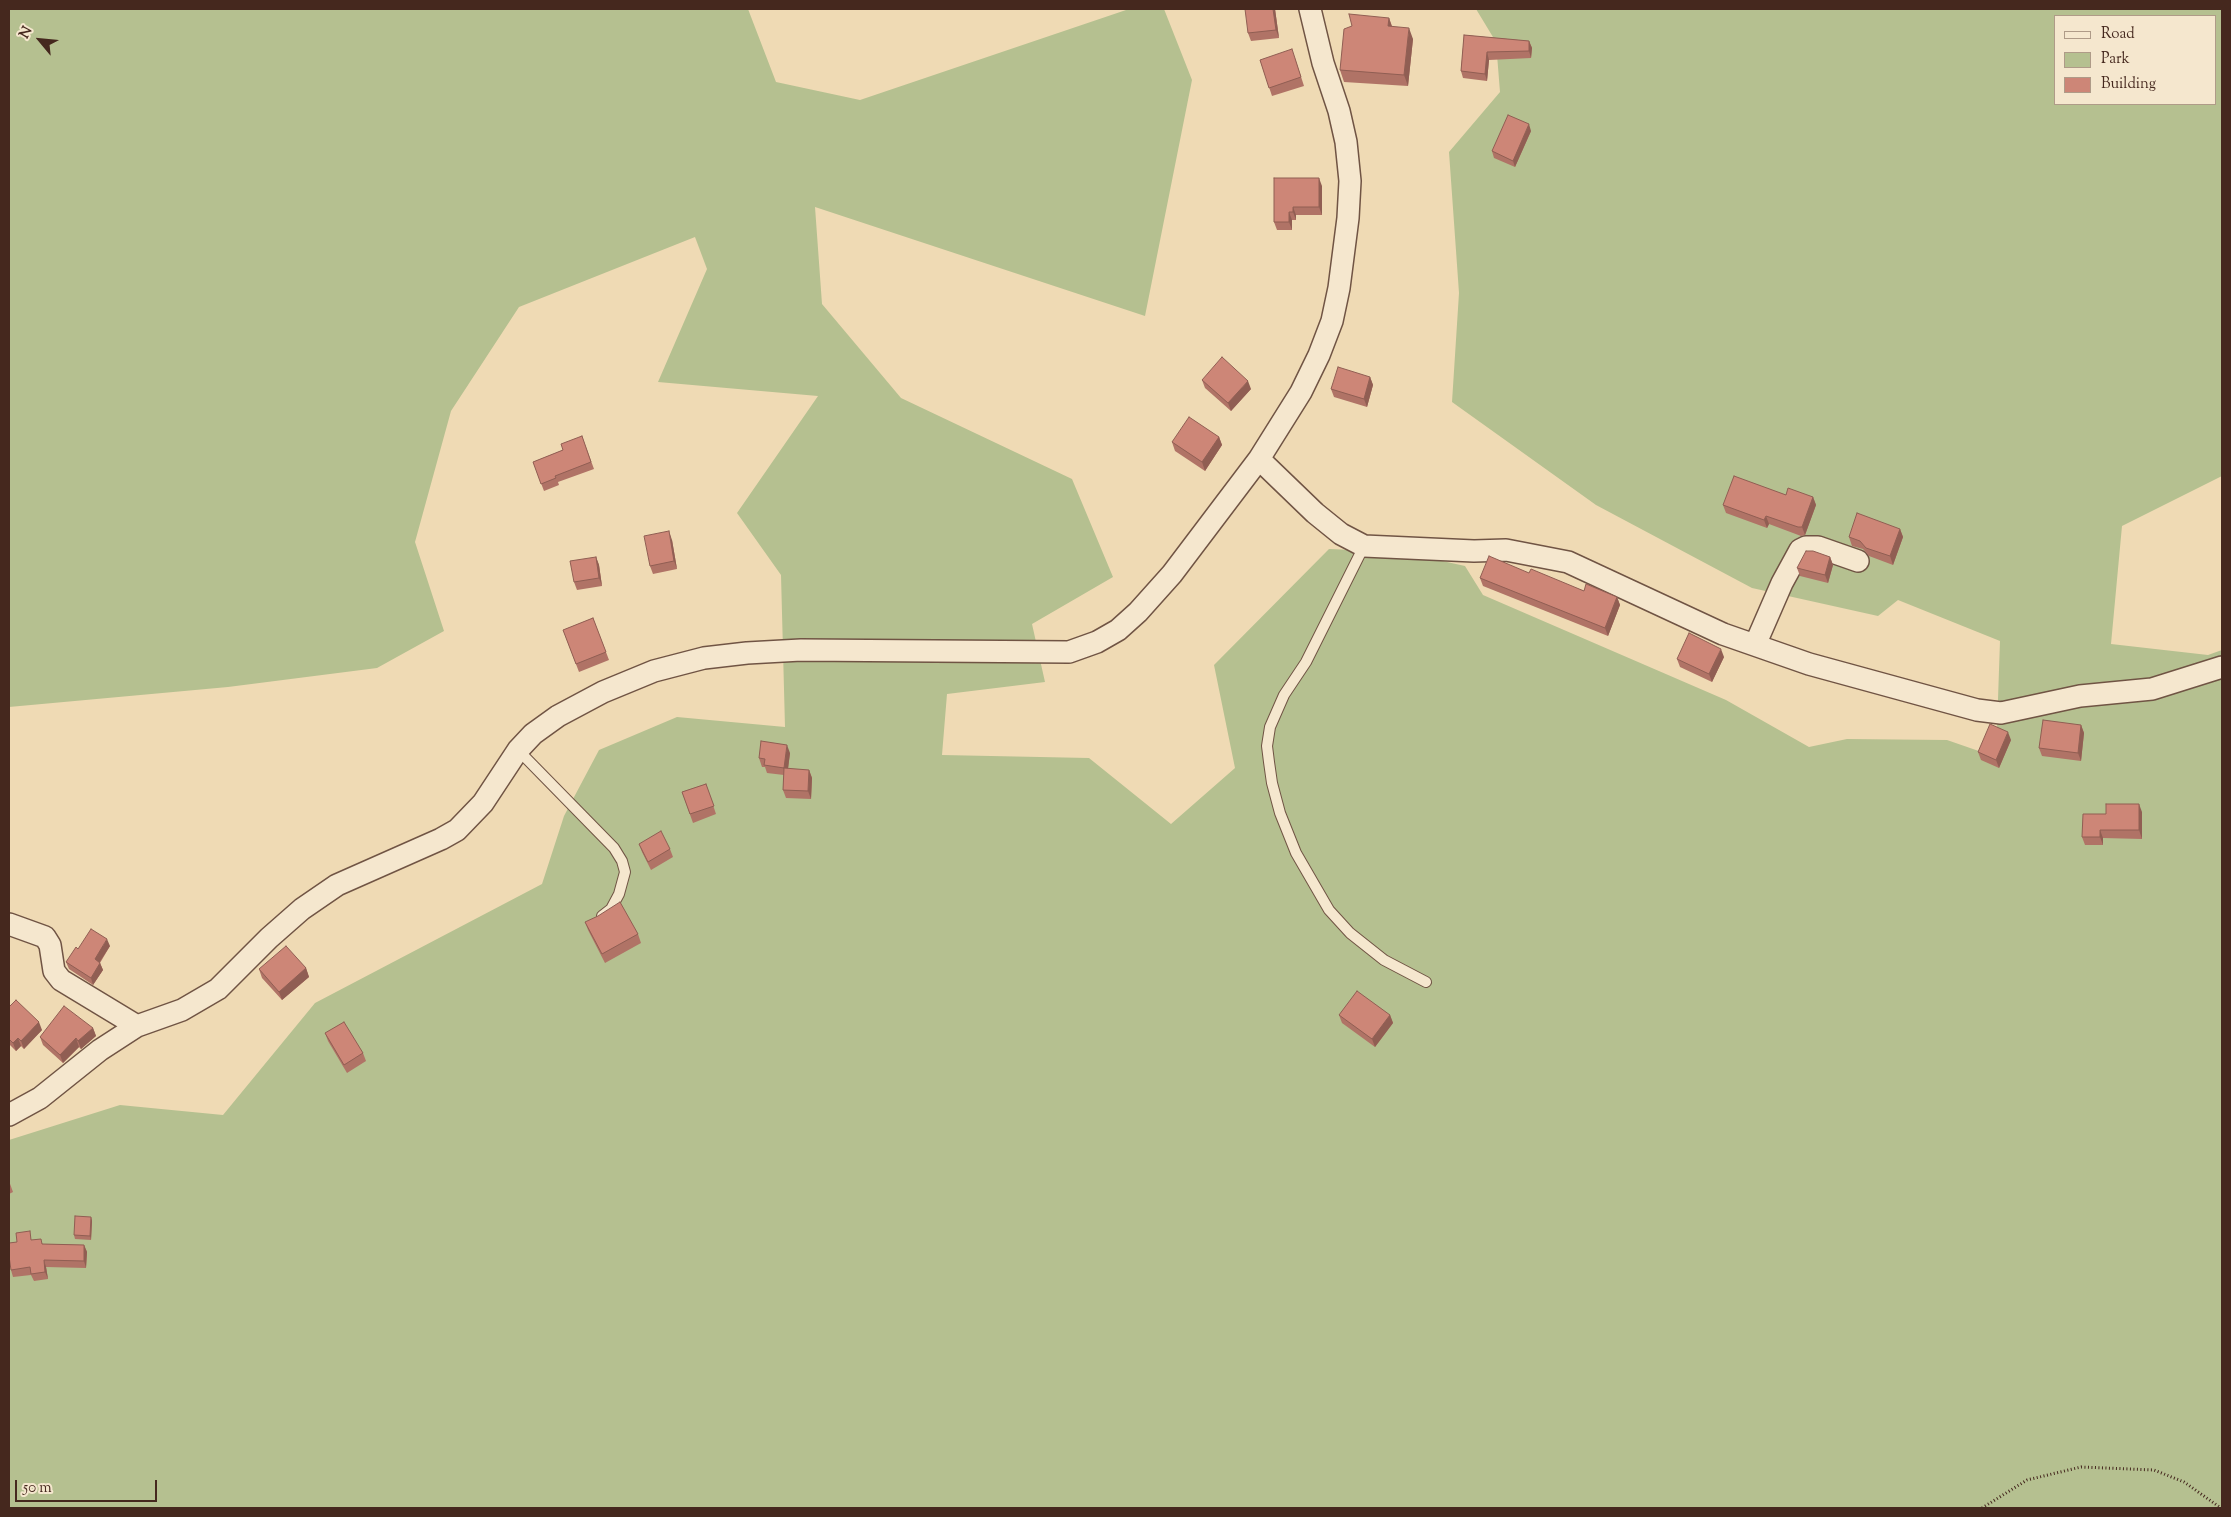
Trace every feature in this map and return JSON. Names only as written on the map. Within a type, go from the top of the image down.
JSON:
[{"type":"street","points":[[9,1115],[40,1098],[100,1050],[137,1026],[182,1010],[218,989],[302,909],[337,885],[441,839],[457,830],[483,803],[518,750],[533,734],[558,716],[603,692],[654,671],[704,658],[748,652],[801,650],[1069,652],[1097,642],[1118,630],[1138,612],[1172,574],[1259,459],[1301,392],[1319,355],[1332,321],[1339,288],[1348,218],[1350,181],[1346,142],[1339,111],[1323,63],[1310,9]]},
{"type":"street","points":[[1259,459],[1315,513],[1341,534],[1364,546],[1474,551],[1506,550],[1568,562],[1724,634],[1809,664],[1977,710],[2002,713],[2080,696],[2152,689],[2222,667]]},
{"type":"street","points":[[1755,645],[1782,583],[1800,550],[1806,547],[1818,547],[1858,561]]},
{"type":"street","points":[[9,924],[45,937],[50,945],[54,971],[61,980],[137,1026]]},
{"type":"lane","points":[[1364,546],[1306,662],[1284,696],[1270,728],[1269,762],[1278,806],[1296,853],[1328,910],[1350,934],[1384,960],[1426,982]]},
{"type":"lane","points":[[518,750],[614,848],[622,861],[625,872],[619,894],[611,909],[597,919]]},
{"type":"path","points":[[1982,1508],[2027,1480],[2081,1467],[2154,1470],[2184,1482],[2221,1508]]},
{"type":"green space","points":[[9,9],[748,9],[776,82],[860,100],[1129,9],[1164,9],[1192,80],[1145,316],[815,207],[822,304],[901,398],[1072,479],[1113,577],[1032,624],[1045,682],[947,694],[942,755],[1089,758],[1171,824],[1235,768],[1214,665],[1329,549],[1402,552],[1465,566],[1483,595],[1726,700],[1809,747],[1847,739],[1947,740],[1996,757],[2000,641],[1898,600],[1878,616],[1752,588],[1596,505],[1452,402],[1459,293],[1449,152],[1500,92],[1496,42],[1476,9],[2222,9],[2222,476],[2122,526],[2111,644],[2208,655],[2222,650],[2222,1508],[9,1508],[9,1140],[120,1105],[223,1115],[315,1003],[542,884],[564,816],[599,750],[677,717],[785,727],[781,575],[737,513],[818,396],[658,382],[707,269],[695,237],[519,307],[451,411],[415,542],[444,631],[377,668],[228,687],[9,707]]},
{"type":"building","points":[[1245,9],[1273,9],[1276,30],[1248,33]]},
{"type":"building","points":[[1349,14],[1389,18],[1388,26],[1409,28],[1404,75],[1340,70],[1344,29],[1352,26]]},
{"type":"building","points":[[1464,35],[1529,41],[1529,51],[1487,52],[1485,74],[1461,71]]},
{"type":"building","points":[[1292,49],[1301,77],[1269,88],[1260,60]]},
{"type":"building","points":[[1508,115],[1529,124],[1513,161],[1492,151]]},
{"type":"building","points":[[1274,178],[1319,178],[1319,207],[1293,207],[1293,212],[1289,212],[1289,222],[1274,222]]},
{"type":"building","points":[[1222,357],[1248,381],[1228,403],[1202,380]]},
{"type":"building","points":[[1338,367],[1370,377],[1364,399],[1331,389]]},
{"type":"building","points":[[1189,417],[1219,437],[1202,462],[1172,442]]},
{"type":"building","points":[[582,436],[591,462],[555,476],[556,478],[541,484],[533,462],[563,450],[561,444]]},
{"type":"building","points":[[1734,476],[1786,495],[1788,488],[1813,497],[1802,527],[1766,516],[1764,520],[1723,505]]},
{"type":"building","points":[[1857,513],[1900,529],[1890,556],[1866,548],[1860,541],[1849,537]]},
{"type":"building","points":[[669,531],[674,561],[650,566],[644,536]]},
{"type":"building","points":[[1806,551],[1813,551],[1830,557],[1825,575],[1797,568]]},
{"type":"building","points":[[1489,556],[1529,573],[1531,569],[1584,591],[1586,584],[1617,597],[1605,628],[1480,578]]},
{"type":"building","points":[[596,557],[599,578],[574,582],[570,561]]},
{"type":"building","points":[[593,618],[606,652],[576,664],[563,630]]},
{"type":"building","points":[[1689,633],[1721,649],[1709,674],[1677,659]]},
{"type":"building","points":[[2043,720],[2081,725],[2078,753],[2039,748]]},
{"type":"building","points":[[1990,724],[2008,732],[1996,760],[1978,752]]},
{"type":"building","points":[[761,741],[787,745],[784,768],[764,765],[765,759],[759,758]]},
{"type":"building","points":[[784,768],[809,770],[808,791],[783,790]]},
{"type":"building","points":[[706,784],[714,806],[690,814],[682,792]]},
{"type":"building","points":[[2106,804],[2139,804],[2139,830],[2100,830],[2100,837],[2082,837],[2083,814],[2106,814]]},
{"type":"building","points":[[661,831],[670,849],[648,862],[639,844]]},
{"type":"building","points":[[620,902],[638,934],[602,954],[585,922]]},
{"type":"building","points":[[91,929],[107,939],[95,959],[100,963],[91,978],[66,962],[76,947],[78,949]]},
{"type":"building","points":[[286,946],[306,968],[279,992],[259,969]]},
{"type":"building","points":[[1357,991],[1390,1015],[1372,1039],[1339,1015]]},
{"type":"building","points":[[16,1000],[39,1022],[21,1041],[18,1038],[13,1043],[9,1039],[9,1007]]},
{"type":"building","points":[[64,1006],[93,1028],[78,1041],[76,1038],[60,1055],[40,1037]]},
{"type":"building","points":[[344,1022],[363,1053],[344,1065],[325,1033]]},
{"type":"building","points":[[75,1216],[91,1217],[90,1236],[74,1235]]},
{"type":"building","points":[[30,1231],[31,1240],[41,1239],[42,1244],[84,1245],[84,1261],[44,1260],[45,1272],[31,1274],[30,1267],[11,1270],[9,1243],[17,1242],[16,1233]]}]
